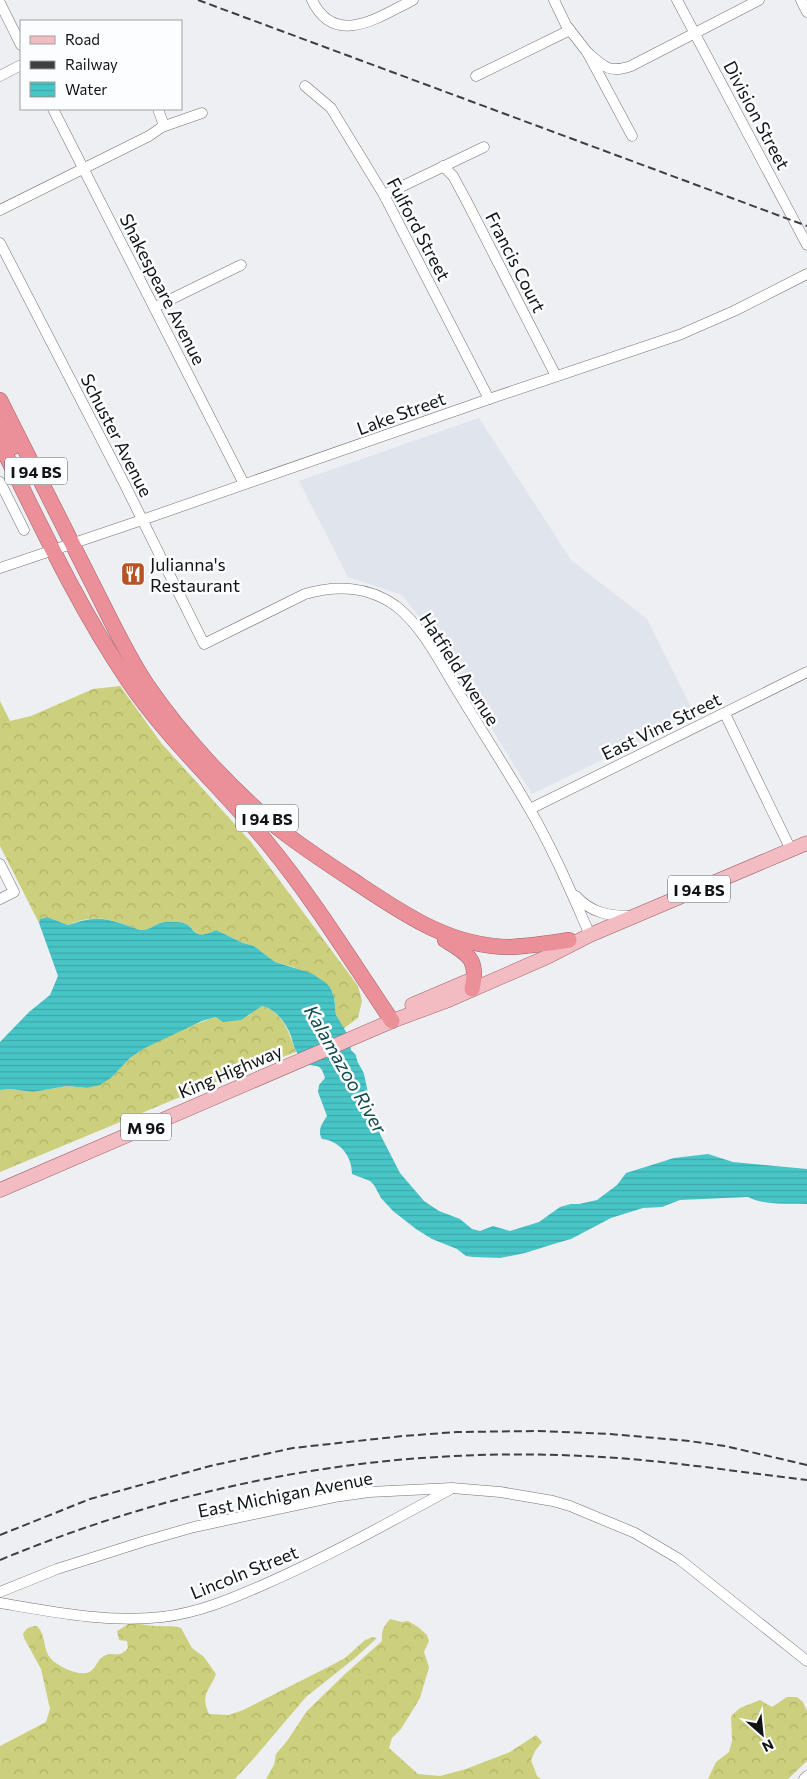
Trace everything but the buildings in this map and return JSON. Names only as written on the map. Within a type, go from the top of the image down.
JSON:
[{"type":"highway","name":"I 94 BS","points":[[0,400],[62,546],[90,620],[119,667],[165,730],[270,847],[324,919],[392,1021]]},
{"type":"highway","points":[[0,425],[37,492],[62,546]]},
{"type":"highway","name":"I 94 BS","points":[[0,443],[146,684],[184,733],[218,770],[278,828],[324,861],[466,953],[473,963],[474,983]]},
{"type":"highway","name":"I 94 BS","points":[[417,921],[456,938],[491,945],[524,946],[570,940]]},
{"type":"main road","name":"King Highway","points":[[474,983],[547,957],[590,935],[807,843]]},
{"type":"main road","name":"King Highway","points":[[0,1190],[392,1021],[428,1009],[474,983],[570,940],[590,935]]},
{"type":"street","points":[[312,0],[321,16],[343,26],[366,23],[413,0]]},
{"type":"street","points":[[554,0],[570,30],[587,52],[632,136]]},
{"type":"street","name":"Division Street","points":[[677,0],[807,245]]},
{"type":"street","points":[[587,52],[606,68],[621,70],[759,0]]},
{"type":"street","points":[[800,0],[807,12]]},
{"type":"street","points":[[0,3],[20,43]]},
{"type":"street","points":[[476,76],[570,30]]},
{"type":"street","points":[[0,76],[20,66]]},
{"type":"street","name":"Fulford Street","points":[[305,86],[331,108],[384,195],[489,399]]},
{"type":"street","name":"Shakespeare Avenue","points":[[54,110],[244,484]]},
{"type":"street","points":[[158,110],[163,123],[162,127]]},
{"type":"street","points":[[0,210],[149,136],[162,127],[202,113]]},
{"type":"street","points":[[384,195],[484,147]]},
{"type":"street","name":"Francis Court","points":[[443,166],[452,176],[467,202],[556,376]]},
{"type":"street","name":"Schuster Avenue","points":[[0,243],[204,644]]},
{"type":"street","points":[[155,307],[241,265]]},
{"type":"street","name":"Lake Street","points":[[0,568],[661,341],[705,324],[807,274]]},
{"type":"street","points":[[0,482],[24,530]]},
{"type":"street","name":"Hatfield Avenue","points":[[204,644],[305,594],[320,590],[346,588],[369,593],[387,601],[404,614],[420,631],[530,809],[571,891],[590,935]]},
{"type":"street","name":"East Vine Street","points":[[530,809],[807,672]]},
{"type":"street","points":[[725,714],[791,850]]},
{"type":"street","points":[[0,864],[14,892],[0,899]]},
{"type":"street","points":[[571,891],[586,906],[597,912],[610,915],[636,916]]},
{"type":"street","name":"East Michigan Avenue","points":[[0,1592],[100,1554],[194,1528],[334,1497],[369,1492],[452,1488],[500,1492],[553,1501],[570,1506],[635,1533],[679,1559],[807,1661]]},
{"type":"street","name":"Lincoln Street","points":[[0,1603],[72,1615],[133,1618],[179,1614],[227,1601],[285,1576],[452,1488]]},
{"type":"shaded area","points":[[479,418],[571,560],[647,619],[695,715],[532,794],[441,646],[402,595],[348,577],[299,481]]},
{"type":"green space","points":[[120,686],[162,744],[251,842],[358,986],[362,1001],[358,1018],[343,1029],[336,1015],[334,997],[330,987],[319,978],[275,962],[254,946],[243,943],[216,930],[202,935],[195,932],[185,923],[165,922],[143,930],[96,918],[68,925],[47,917],[40,919],[39,923],[0,846],[0,701],[10,721],[31,716],[93,689]]},
{"type":"green space","points":[[262,1006],[276,1013],[281,1018],[296,1052],[221,1080],[0,1172],[0,1090],[10,1089],[33,1092],[67,1086],[87,1088],[111,1078],[130,1058],[143,1049],[185,1028],[216,1017],[248,1016]]},
{"type":"green space","points":[[390,1619],[402,1622],[408,1621],[427,1635],[429,1641],[424,1652],[429,1667],[420,1698],[401,1729],[392,1738],[389,1748],[418,1774],[440,1776],[466,1769],[510,1752],[536,1735],[542,1742],[531,1760],[537,1776],[541,1779],[266,1779],[274,1765],[276,1754],[307,1711],[382,1641],[383,1629]]},
{"type":"green space","points":[[130,1623],[181,1628],[192,1648],[204,1657],[216,1674],[205,1697],[209,1714],[229,1715],[243,1710],[345,1658],[365,1640],[373,1637],[377,1638],[306,1697],[235,1779],[0,1779],[0,1746],[46,1722],[50,1709],[41,1669],[24,1638],[25,1630],[37,1626],[52,1660],[65,1668],[87,1673],[107,1654],[118,1654],[128,1648],[127,1641],[119,1640],[117,1631]]},
{"type":"green space","points":[[787,1697],[797,1697],[803,1702],[807,1711],[807,1761],[788,1779],[708,1779],[716,1762],[729,1752],[732,1741],[731,1716],[740,1708],[760,1700],[772,1707]]},
{"type":"water","name":"Kalamazoo River","points":[[47,917],[68,925],[88,919],[100,919],[142,930],[162,922],[179,922],[185,923],[197,934],[202,935],[216,930],[243,943],[254,946],[275,962],[311,973],[325,982],[330,987],[334,997],[336,1015],[348,1035],[351,1050],[356,1055],[364,1074],[374,1121],[400,1173],[424,1201],[439,1211],[460,1219],[472,1229],[480,1231],[493,1226],[510,1231],[539,1222],[560,1207],[597,1200],[617,1185],[626,1173],[674,1158],[708,1154],[733,1162],[807,1169],[807,1204],[769,1203],[748,1197],[680,1200],[662,1207],[643,1208],[611,1218],[571,1239],[525,1253],[500,1258],[466,1256],[457,1249],[432,1239],[393,1211],[381,1198],[370,1181],[352,1174],[350,1161],[344,1150],[328,1140],[322,1139],[320,1130],[327,1116],[318,1092],[319,1085],[325,1078],[323,1073],[320,1067],[310,1065],[304,1061],[298,1054],[283,1022],[276,1013],[262,1006],[241,1020],[223,1022],[216,1017],[202,1021],[143,1049],[130,1058],[111,1078],[100,1085],[87,1088],[67,1086],[33,1092],[10,1089],[0,1090],[0,1042],[29,1012],[50,995],[58,976],[39,923],[40,919]]},
{"type":"railway","points":[[198,0],[807,226]]},
{"type":"railway","points":[[0,1535],[90,1499],[210,1466],[293,1448],[403,1436],[457,1432],[537,1431],[610,1434],[725,1446],[807,1465]]},
{"type":"railway","points":[[0,1560],[73,1532],[146,1508],[220,1489],[295,1474],[371,1463],[447,1456],[524,1454],[602,1457],[679,1464],[807,1480]]},
{"type":"place","name":"Julianna's Restaurant","points":[[133,574]]}]
